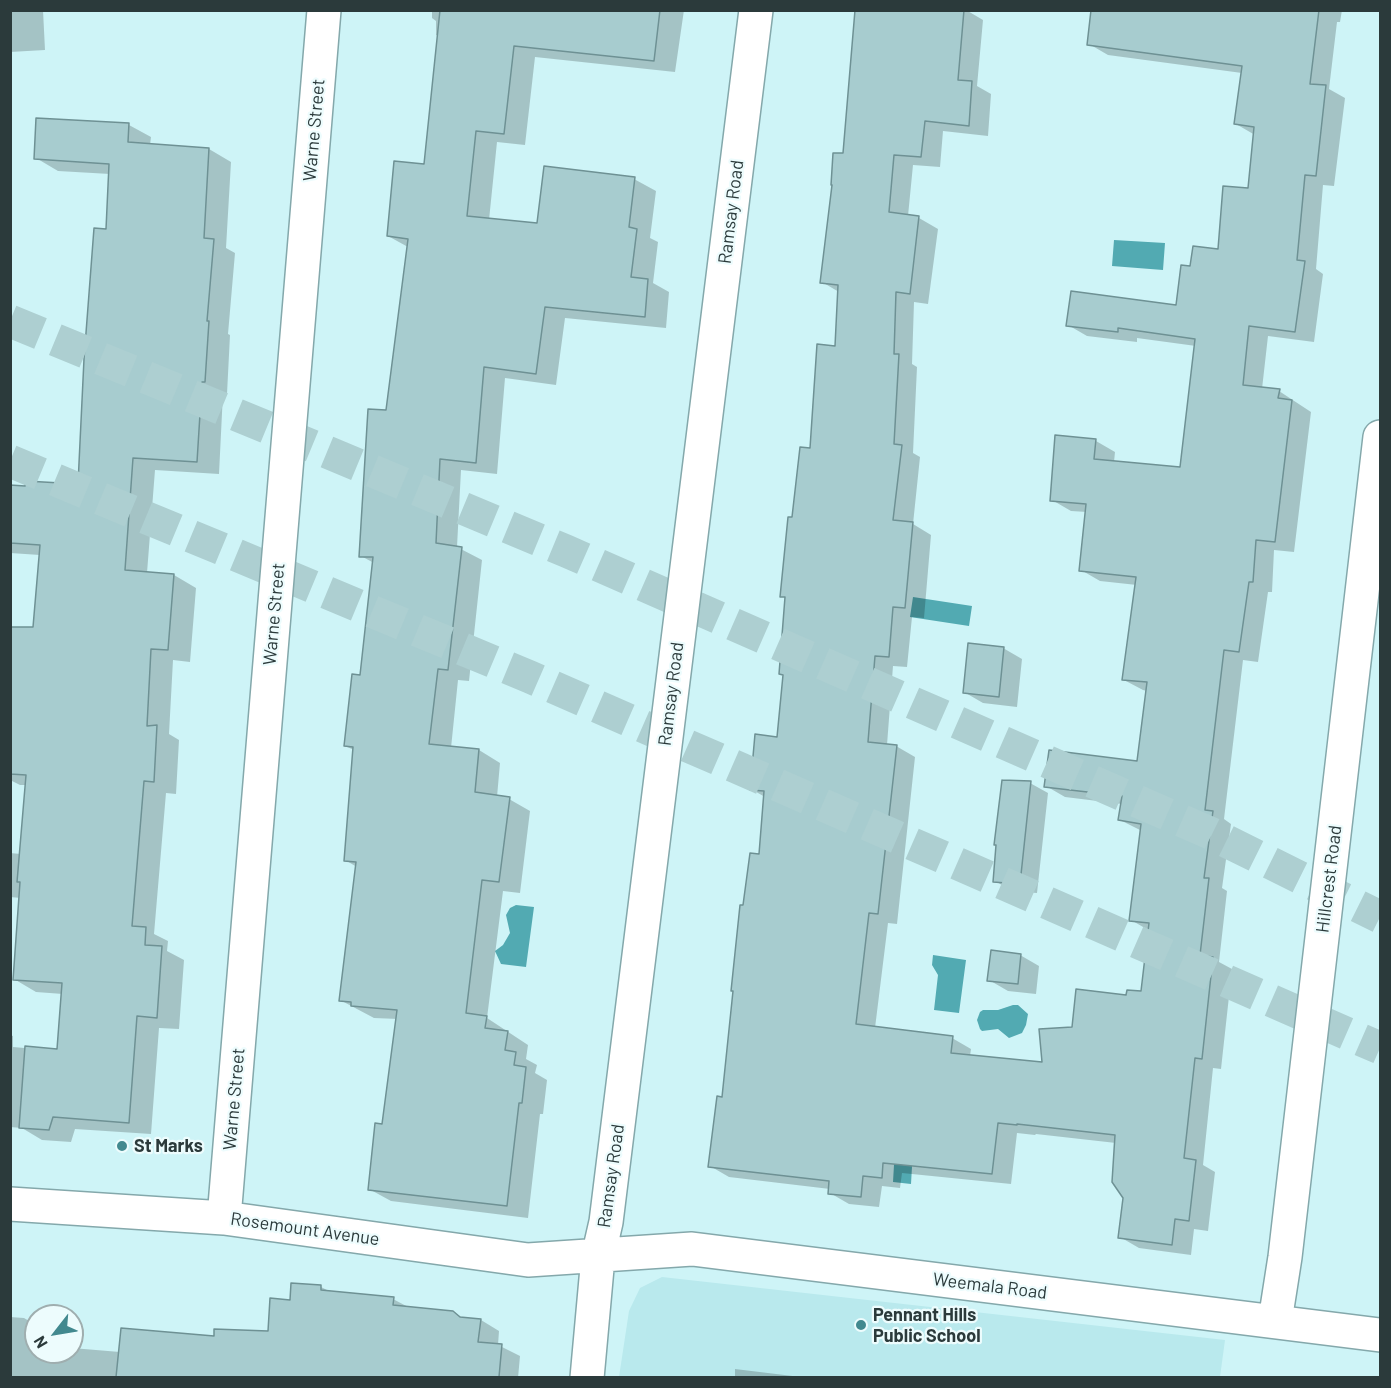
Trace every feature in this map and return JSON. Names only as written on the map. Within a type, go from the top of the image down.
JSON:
[{"type":"street","name":"Warne Street","points":[[224,1218],[324,10]]},
{"type":"street","name":"Ramsay Road","points":[[587,1377],[598,1257],[606,1222],[756,10]]},
{"type":"street","name":"Hillcrest Road","points":[[1275,1321],[1285,1257],[1380,437]]},
{"type":"street","name":"Rosemount Avenue","points":[[10,1203],[224,1218],[528,1260],[598,1257]]},
{"type":"street","name":"Weemala Road","points":[[598,1257],[692,1249],[1380,1335]]},
{"type":"shaded area","name":"Pennant Hills Public School","points":[[662,1277],[1225,1340],[1220,1377],[619,1377],[629,1311],[640,1288]]},
{"type":"water","points":[[1114,240],[1165,243],[1163,270],[1112,266]]},
{"type":"water","points":[[913,597],[972,606],[969,626],[910,617]]},
{"type":"water","points":[[516,905],[534,907],[526,967],[501,964],[495,951],[503,945],[510,933],[506,915],[510,908]]},
{"type":"water","points":[[933,955],[966,960],[959,1013],[934,1010],[938,975],[932,965]]},
{"type":"water","points":[[1018,1005],[1028,1014],[1022,1033],[1009,1038],[998,1029],[982,1031],[980,1029],[977,1020],[980,1012]]},
{"type":"water","points":[[896,1130],[914,1132],[911,1184],[893,1182]]},
{"type":"building","points":[[440,10],[660,10],[654,61],[514,46],[504,134],[476,131],[467,216],[537,223],[544,166],[635,177],[629,227],[637,229],[631,277],[648,279],[645,317],[545,307],[536,374],[484,367],[476,463],[440,459],[436,543],[462,547],[448,670],[438,669],[429,744],[479,749],[475,792],[510,797],[499,882],[482,880],[466,1013],[487,1016],[485,1028],[508,1031],[505,1050],[516,1052],[514,1065],[526,1067],[522,1103],[519,1103],[507,1206],[368,1190],[375,1123],[382,1124],[397,1010],[351,1006],[351,1002],[339,1001],[356,862],[344,861],[353,747],[344,746],[352,674],[360,675],[373,557],[359,557],[368,409],[386,410],[408,239],[387,236],[394,161],[424,164]]},
{"type":"building","points":[[855,10],[964,10],[958,80],[972,81],[969,126],[925,121],[921,157],[894,155],[889,212],[919,216],[910,294],[896,292],[894,354],[899,354],[894,444],[902,445],[893,520],[913,522],[905,608],[893,607],[889,657],[875,656],[868,742],[897,745],[878,914],[869,913],[856,1024],[953,1036],[951,1053],[1042,1062],[1039,1029],[1072,1027],[1076,989],[1126,995],[1127,990],[1141,991],[1149,923],[1129,921],[1141,824],[1118,820],[1122,796],[1044,787],[1049,750],[1137,761],[1147,682],[1122,680],[1136,577],[1079,571],[1086,504],[1050,501],[1055,435],[1096,439],[1094,459],[1180,467],[1195,339],[1118,328],[1118,332],[1066,326],[1071,291],[1176,305],[1181,265],[1190,266],[1193,246],[1218,249],[1223,186],[1248,188],[1254,127],[1234,124],[1242,66],[1087,45],[1091,10],[1319,10],[1310,84],[1326,85],[1316,176],[1305,175],[1297,260],[1305,261],[1295,332],[1249,326],[1243,385],[1280,389],[1278,398],[1292,400],[1275,542],[1256,540],[1253,582],[1249,582],[1239,652],[1224,650],[1205,810],[1213,811],[1204,878],[1209,878],[1200,955],[1213,957],[1202,1059],[1195,1058],[1184,1158],[1196,1160],[1189,1221],[1175,1219],[1172,1245],[1118,1238],[1123,1198],[1112,1182],[1115,1135],[998,1123],[992,1174],[883,1163],[882,1178],[863,1176],[861,1197],[828,1194],[829,1181],[708,1167],[717,1096],[722,1097],[740,905],[743,905],[750,853],[759,854],[764,791],[750,790],[755,734],[777,737],[783,675],[779,674],[785,597],[780,597],[788,517],[792,517],[800,447],[810,448],[817,344],[835,346],[838,285],[820,283],[832,185],[833,153],[843,153]]},
{"type":"building","points":[[36,118],[129,123],[128,142],[209,148],[204,238],[214,239],[207,321],[209,321],[205,382],[202,382],[197,462],[133,458],[125,570],[174,574],[168,650],[151,649],[147,726],[157,725],[154,782],[144,781],[132,926],[146,927],[145,945],[162,946],[157,1018],[137,1016],[129,1123],[53,1117],[49,1130],[19,1128],[25,1046],[57,1049],[62,983],[13,980],[20,882],[17,882],[26,775],[10,774],[10,627],[33,627],[40,545],[10,543],[10,485],[25,486],[26,481],[78,484],[84,359],[94,228],[106,229],[109,164],[34,159]]},
{"type":"building","points":[[968,643],[1004,647],[999,697],[963,693]]},
{"type":"building","points":[[1002,780],[1031,781],[1020,884],[993,882],[996,845],[994,845]]},
{"type":"building","points":[[991,950],[1021,954],[1018,984],[987,981]]},
{"type":"building","points":[[291,1283],[321,1285],[321,1290],[394,1297],[393,1305],[453,1311],[460,1317],[481,1319],[478,1342],[502,1344],[499,1377],[116,1377],[121,1328],[214,1336],[214,1329],[268,1331],[270,1298],[290,1300]]},
{"type":"tunnel","points":[[10,321],[566,551],[1210,833],[1380,917]]},
{"type":"tunnel","points":[[10,461],[530,677],[1380,1048]]},
{"type":"place","name":"St Marks","points":[[122,1146]]},
{"type":"place","name":"Pennant Hills Public School","points":[[861,1325]]}]
